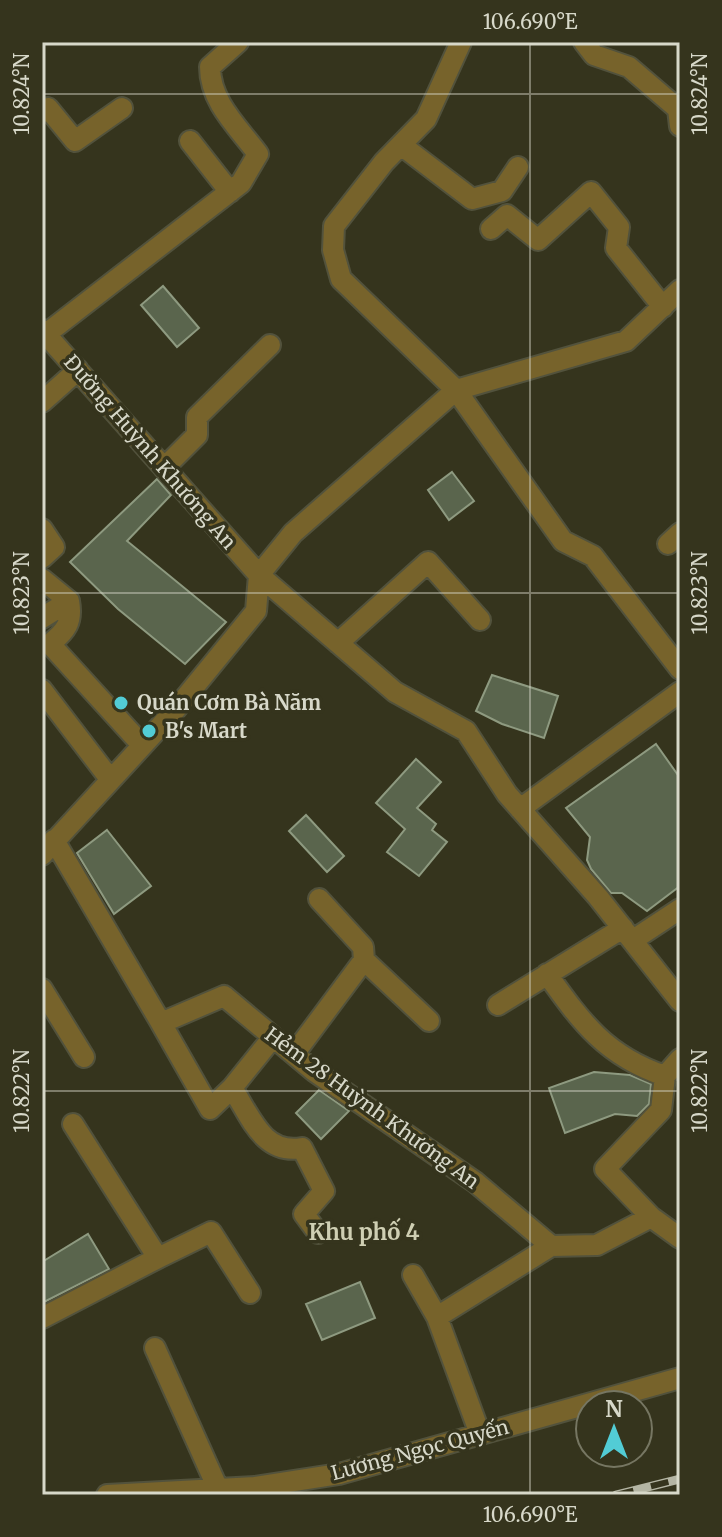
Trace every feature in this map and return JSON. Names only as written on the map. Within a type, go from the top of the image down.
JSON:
[{"type":"street","points":[[44,332],[241,183],[258,154],[221,105],[210,83],[210,67],[238,42]]},
{"type":"street","points":[[461,42],[426,119],[334,226],[333,250],[341,279],[456,390],[563,541],[593,556],[680,669]]},
{"type":"street","points":[[584,42],[594,55],[629,67],[679,115]]},
{"type":"street","points":[[42,112],[48,108],[75,141],[122,108]]},
{"type":"street","points":[[190,141],[230,192]]},
{"type":"street","points":[[401,145],[472,199],[502,191],[518,167]]},
{"type":"street","points":[[491,229],[507,215],[538,240],[591,192],[619,227],[616,248],[663,307]]},
{"type":"street","points":[[273,1037],[232,1088],[210,1109],[161,1023],[48,847],[142,745],[256,611],[259,575],[293,533],[456,390],[626,341],[680,290]]},
{"type":"street","name":"Đường Huỳnh Khương An","points":[[44,332],[259,575],[395,692],[466,731],[520,809],[628,934],[680,1001]]},
{"type":"street","points":[[164,468],[197,435],[197,417],[270,345]]},
{"type":"street","points":[[42,402],[78,370]]},
{"type":"street","points":[[42,529],[54,547],[42,558]]},
{"type":"street","points":[[338,643],[428,562],[480,620]]},
{"type":"street","points":[[42,579],[69,601],[71,613],[67,630],[50,644],[142,745]]},
{"type":"street","points":[[42,618],[69,601]]},
{"type":"street","points":[[42,690],[110,779]]},
{"type":"street","points":[[520,809],[680,692]]},
{"type":"street","points":[[294,1054],[364,960],[363,947],[319,899]]},
{"type":"street","points":[[498,1005],[547,974],[680,909]]},
{"type":"street","points":[[364,960],[429,1021]]},
{"type":"street","points":[[547,974],[588,1031],[632,1065],[665,1076]]},
{"type":"street","points":[[42,989],[84,1057]]},
{"type":"street","name":"Hẻm 28 Huỳnh Khương An","points":[[161,1023],[224,996],[294,1054],[475,1182],[551,1246]]},
{"type":"street","points":[[680,1059],[665,1076],[661,1110],[605,1169],[651,1217],[680,1238]]},
{"type":"street","points":[[232,1088],[269,1144],[285,1151],[302,1148],[324,1191],[304,1214],[318,1233]]},
{"type":"street","points":[[73,1124],[158,1258]]},
{"type":"street","points":[[437,1317],[551,1246],[597,1245],[651,1217]]},
{"type":"street","points":[[42,1318],[211,1232],[250,1293]]},
{"type":"street","points":[[413,1275],[437,1317],[480,1434]]},
{"type":"street","points":[[155,1348],[218,1489]]},
{"type":"street","name":"Lương Ngọc Quyến","points":[[107,1495],[218,1489],[339,1474],[680,1378]]},
{"type":"building","points":[[163,286],[199,328],[177,347],[141,305]]},
{"type":"building","points":[[452,472],[474,501],[449,520],[428,490]]},
{"type":"building","points":[[157,479],[171,495],[127,541],[226,622],[185,664],[118,609],[70,562]]},
{"type":"building","points":[[492,675],[558,696],[544,738],[502,724],[476,711]]},
{"type":"building","points":[[656,744],[680,778],[680,886],[647,911],[622,893],[611,893],[591,869],[587,860],[590,837],[566,808]]},
{"type":"building","points":[[416,759],[441,782],[417,808],[436,824],[432,830],[447,842],[419,876],[387,852],[405,829],[376,803]]},
{"type":"building","points":[[306,815],[344,856],[327,872],[289,831]]},
{"type":"building","points":[[107,830],[151,886],[114,914],[77,853]]},
{"type":"building","points":[[594,1072],[630,1075],[651,1084],[649,1104],[637,1116],[615,1114],[565,1133],[549,1088]]},
{"type":"building","points":[[319,1090],[349,1111],[321,1139],[296,1113]]},
{"type":"building","points":[[88,1234],[109,1269],[42,1303],[42,1262]]},
{"type":"building","points":[[360,1282],[375,1318],[322,1340],[306,1304]]},
{"type":"railway","points":[[616,1495],[680,1479]]},
{"type":"place","name":"Quán Cơm Bà Năm","points":[[121,703]]},
{"type":"place","name":"B's Mart","points":[[149,731]]},
{"type":"district","name":"Khu phố 4","points":[[364,1232]]}]
